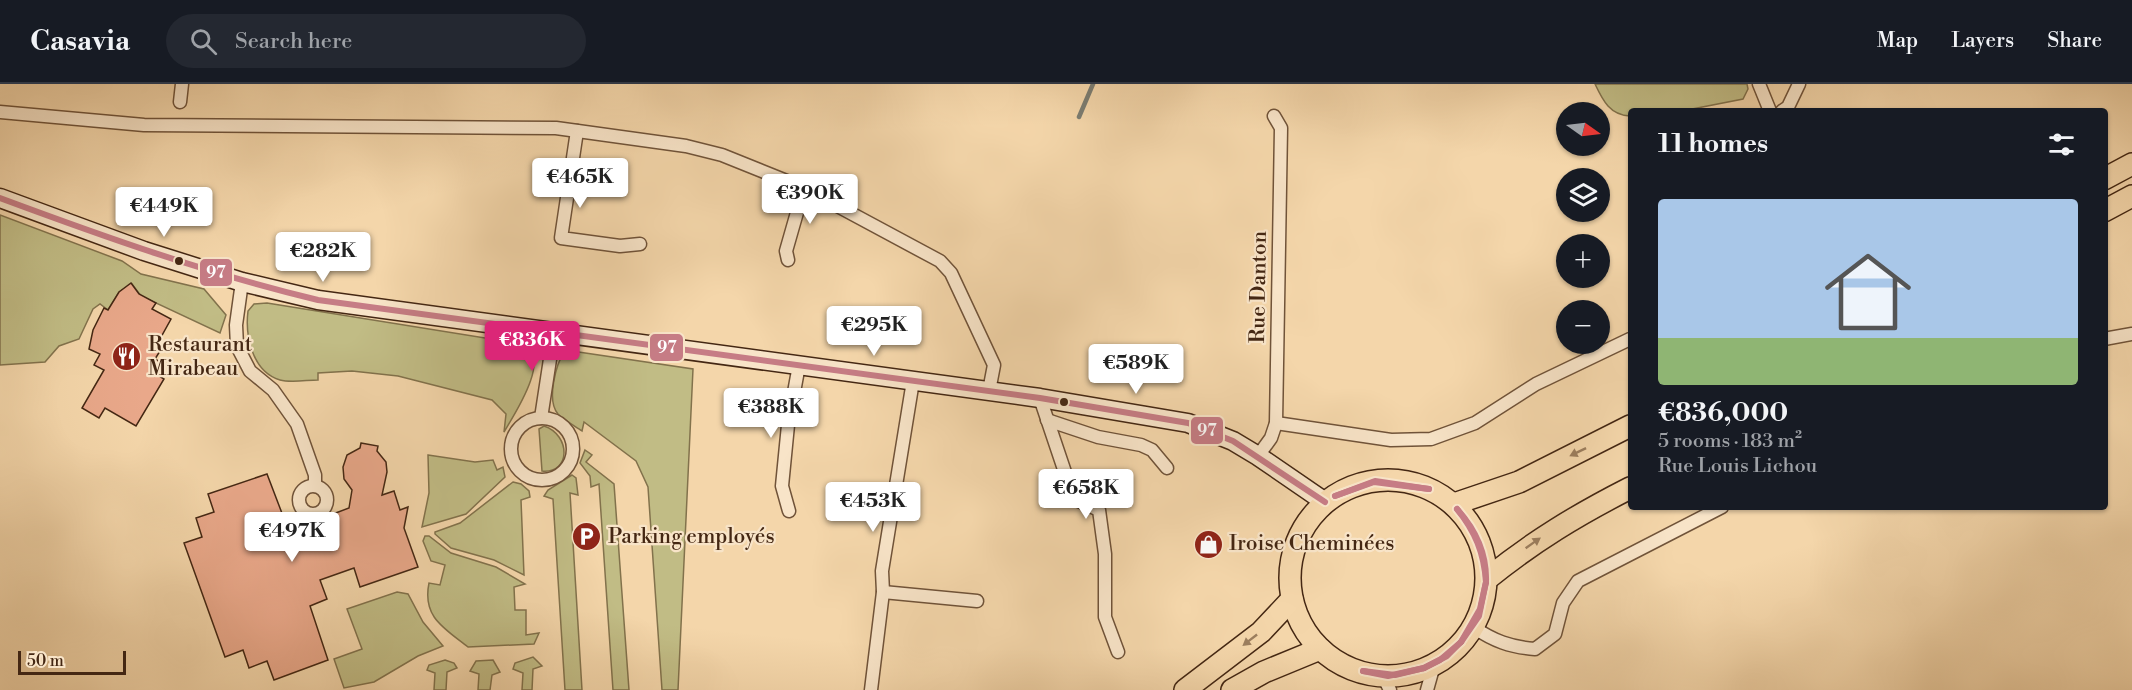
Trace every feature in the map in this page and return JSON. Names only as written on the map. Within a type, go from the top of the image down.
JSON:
[{"type":"highway","points":[[2108,177],[2132,164]]},
{"type":"highway","points":[[2108,209],[2132,196]]},
{"type":"highway","points":[[1454,504],[1519,482],[1628,427]]},
{"type":"highway","points":[[1376,480],[1404,480],[1431,489],[1454,504],[1470,524],[1481,547],[1487,579],[1484,600],[1473,627],[1456,648],[1434,665],[1386,683],[1338,663],[1320,649],[1302,626],[1292,599],[1290,572],[1295,546],[1307,522],[1325,502],[1358,485],[1376,480]]},
{"type":"highway","points":[[1487,579],[1528,545],[1575,515],[1628,489]]},
{"type":"highway","points":[[1185,690],[1261,632],[1292,599]]},
{"type":"highway","points":[[1232,690],[1264,672],[1320,649]]},
{"type":"main road","points":[[0,198],[144,251],[242,282],[318,300],[1040,398],[1188,423],[1233,441],[1325,502]]},
{"type":"street","points":[[180,102],[182,84]]},
{"type":"street","points":[[1759,84],[1769,108]]},
{"type":"street","points":[[1786,108],[1799,84]]},
{"type":"street","points":[[0,112],[144,125],[556,128],[686,146],[722,155],[804,188],[930,256],[951,273],[994,365],[989,391]]},
{"type":"street","name":"Rue Danton","points":[[1258,456],[1271,438],[1276,423],[1281,128],[1274,116]]},
{"type":"street","points":[[577,131],[561,238],[620,246],[640,244]]},
{"type":"street","points":[[788,260],[786,251],[804,188]]},
{"type":"street","points":[[242,282],[236,325],[237,346],[250,372],[273,390],[297,424],[315,475],[315,486]]},
{"type":"street","points":[[541,418],[554,333]]},
{"type":"street","points":[[2108,338],[2132,334]]},
{"type":"street","points":[[1276,423],[1391,440],[1431,439],[1475,423],[1536,384],[1628,340]]},
{"type":"street","points":[[789,511],[782,486],[788,424],[799,365]]},
{"type":"street","points":[[871,690],[883,592],[882,571],[913,381]]},
{"type":"street","points":[[1040,398],[1074,499],[1099,510],[1105,554],[1106,616],[1118,652]]},
{"type":"street","points":[[541,418],[551,419],[567,430],[573,448],[567,468],[560,475],[543,481],[534,480],[519,472],[510,453],[515,432],[531,419],[541,418]]},
{"type":"street","points":[[1047,420],[1098,437],[1141,445],[1152,450],[1167,468]]},
{"type":"street","points":[[1473,627],[1492,640],[1510,647],[1535,649],[1555,634],[1563,603],[1578,580],[1716,510]]},
{"type":"street","points":[[883,592],[977,601]]},
{"type":"street","points":[[1428,690],[1434,665]]},
{"type":"shaded area","points":[[1595,84],[1747,84],[1748,89],[1743,99],[1697,108],[1628,108],[1628,116],[1617,113],[1610,108],[1610,102],[1605,102]]},
{"type":"shaded area","points":[[0,215],[122,261],[141,274],[204,289],[226,315],[220,333],[141,296],[132,284],[119,292],[108,310],[100,304],[93,309],[79,339],[59,346],[45,362],[0,365]]},
{"type":"shaded area","points":[[267,303],[522,344],[531,350],[534,360],[529,386],[504,432],[506,414],[492,400],[398,376],[352,371],[318,373],[318,380],[280,380],[270,376],[263,369],[252,352],[249,341],[248,311],[254,304]]},
{"type":"shaded area","points":[[565,350],[693,369],[678,690],[662,690],[648,487],[636,461],[584,422],[582,431],[566,421],[554,408],[554,382],[558,364]]},
{"type":"shaded area","points":[[544,426],[559,437],[564,453],[558,466],[552,470],[542,471],[539,429]]},
{"type":"shaded area","points":[[585,450],[592,455],[586,462],[614,484],[629,690],[613,690],[599,484],[591,487],[590,476],[580,463]]},
{"type":"shaded area","points":[[428,455],[475,462],[493,460],[497,470],[503,467],[505,477],[466,514],[422,527],[429,493]]},
{"type":"shaded area","points":[[572,475],[576,478],[578,495],[570,493],[582,690],[565,690],[553,499],[544,496],[548,490]]},
{"type":"shaded area","points":[[513,482],[521,484],[529,491],[530,497],[521,500],[524,575],[494,560],[451,548],[435,534],[435,532],[460,523]]},
{"type":"shaded area","points":[[425,536],[429,536],[451,553],[496,567],[525,584],[514,587],[515,610],[526,610],[526,635],[539,633],[534,644],[468,647],[443,627],[432,613],[428,595],[429,583],[440,585],[445,565],[431,561],[423,541]]},
{"type":"shaded area","points":[[397,592],[408,594],[423,622],[443,646],[418,656],[374,682],[344,688],[334,659],[362,649],[347,609]]},
{"type":"shaded area","points":[[533,657],[542,666],[533,669],[532,690],[522,690],[523,673],[513,669],[515,663]]},
{"type":"shaded area","points":[[445,660],[454,663],[457,668],[447,672],[446,690],[434,690],[435,673],[427,670],[429,665]]},
{"type":"shaded area","points":[[493,660],[500,672],[492,675],[490,690],[478,690],[479,674],[470,671],[476,661]]},
{"type":"building","name":"Restaurant Mirabeau","points":[[131,283],[139,294],[156,303],[152,309],[171,319],[155,348],[160,351],[155,359],[165,365],[159,376],[164,379],[136,426],[105,408],[99,418],[82,408],[104,370],[94,365],[100,354],[89,349],[93,330],[104,308],[108,310],[119,292]]},
{"type":"building","points":[[361,443],[378,446],[377,451],[386,462],[387,472],[382,495],[394,491],[400,510],[408,507],[404,528],[418,567],[360,587],[354,568],[320,580],[327,599],[310,606],[328,660],[274,680],[267,661],[249,668],[243,650],[225,657],[184,543],[202,537],[196,518],[214,512],[208,494],[267,474],[288,529],[300,524],[305,536],[337,524],[333,514],[349,508],[352,490],[344,479],[343,467],[347,455],[360,448]]},
{"type":"waterway","points":[[1079,117],[1093,84]]},
{"type":"transit line","name":"97","points":[[0,198],[158,254],[237,279],[318,300],[1040,398],[1188,423],[1233,441],[1325,502]]},
{"type":"transit line","name":"97","points":[[1335,496],[1375,481],[1429,489]]},
{"type":"transit line","name":"97","points":[[1335,496],[1374,482],[1429,489]]},
{"type":"transit line","name":"97","points":[[1457,509],[1470,525],[1479,542],[1485,561],[1486,582]]},
{"type":"transit line","name":"97","points":[[1457,509],[1478,543],[1486,582]]},
{"type":"transit line","name":"97","points":[[1461,642],[1480,609],[1486,582]]},
{"type":"transit line","name":"97","points":[[1461,642],[1479,616],[1486,582]]},
{"type":"transit line","name":"97","points":[[1424,668],[1440,660],[1461,642]]},
{"type":"transit line","name":"97","points":[[1424,668],[1447,656],[1461,642]]},
{"type":"transit line","name":"97","points":[[1363,671],[1395,675],[1424,668]]},
{"type":"transit line","name":"97","points":[[1363,671],[1388,676],[1424,668]]},
{"type":"place","name":"Restaurant Mirabeau","points":[[127,357]]},
{"type":"place","name":"Parking employés","points":[[587,537]]},
{"type":"place","name":"Iroise Cheminées","points":[[1208,544]]}]
